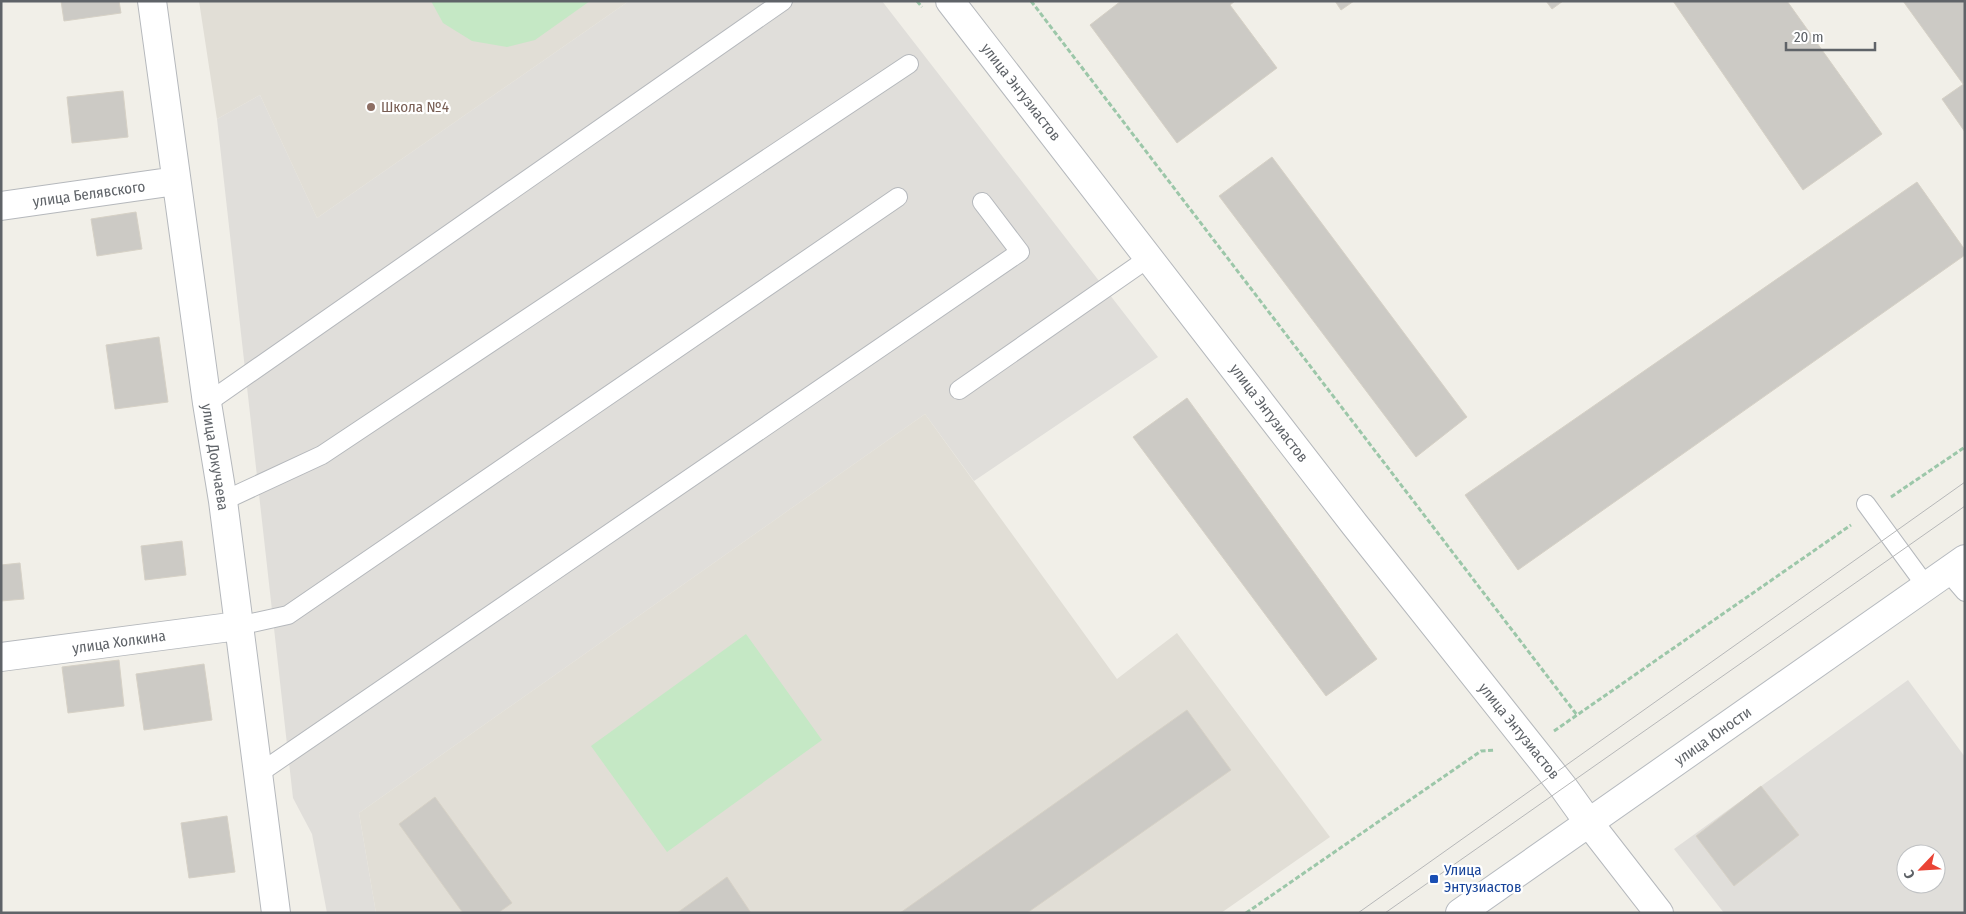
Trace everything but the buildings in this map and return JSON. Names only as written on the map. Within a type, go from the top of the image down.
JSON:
[{"type":"street","name":"улица Докучаева","points":[[152,1],[206,403],[223,501],[276,913]]},
{"type":"street","name":"улица Энтузиастов","points":[[950,1],[1150,257],[1361,533],[1659,913]]},
{"type":"street","name":"улица Белявского","points":[[1,206],[176,181]]},
{"type":"street","name":"улица Юности","points":[[1460,913],[1946,572]]},
{"type":"street","name":"улица Холкина","points":[[1,658],[238,626]]},
{"type":"lane","points":[[206,403],[783,1]]},
{"type":"lane","points":[[223,501],[322,455],[909,64]]},
{"type":"lane","points":[[238,626],[288,616],[898,196]]},
{"type":"lane","points":[[258,774],[1020,252],[982,202]]},
{"type":"lane","points":[[958,390],[1150,257]]},
{"type":"lane","points":[[1868,508],[1946,572],[1965,592]]},
{"type":"path","points":[[1031,1],[1576,715]]},
{"type":"path","points":[[1246,913],[1481,751],[1530,747],[1868,508],[1965,446]]},
{"type":"shaded area","name":"Школа №4","points":[[199,1],[629,1],[317,218],[260,95],[217,119]]},
{"type":"shaded area","points":[[629,1],[882,1],[1158,357],[974,481],[925,414],[359,813],[376,913],[327,913],[312,834],[293,798],[217,119],[260,95],[317,218]]},
{"type":"shaded area","points":[[925,414],[1117,679],[1177,633],[1330,837],[1221,913],[376,913],[359,813]]},
{"type":"shaded area","points":[[1908,680],[1965,757],[1965,913],[1724,913],[1674,849]]},
{"type":"green space","points":[[431,1],[590,1],[535,40],[507,47],[472,41],[443,23]]},
{"type":"green space","points":[[746,634],[822,740],[667,852],[591,746]]},
{"type":"tram line","points":[[1358,913],[1965,482]]},
{"type":"tram line","points":[[1385,913],[1965,506]]},
{"type":"place","name":"Школа №4","points":[[371,107]]},
{"type":"place","name":"Улица Энтузиастов","points":[[1434,879]]}]
